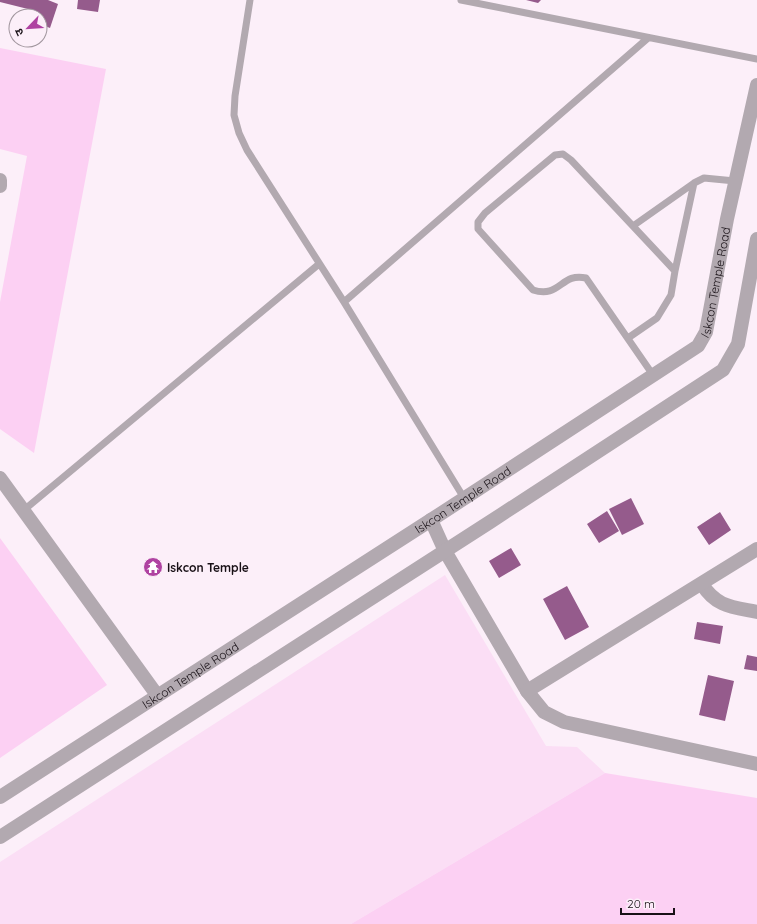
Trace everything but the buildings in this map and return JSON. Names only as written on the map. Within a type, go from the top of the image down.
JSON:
[{"type":"street","name":"Iskcon Temple Road","points":[[0,797],[431,520],[698,346],[706,332],[735,182],[757,85]]},
{"type":"street","points":[[0,180],[0,186]]},
{"type":"street","points":[[0,836],[445,551],[723,370],[738,344],[757,239]]},
{"type":"street","points":[[0,478],[157,695]]},
{"type":"street","points":[[431,520],[445,551],[527,691],[544,712],[564,722],[757,764]]},
{"type":"street","points":[[527,691],[757,549]]},
{"type":"street","points":[[702,584],[715,600],[726,605],[757,612]]},
{"type":"lane","points":[[250,0],[235,96],[234,115],[239,133],[247,150],[344,302],[464,498]]},
{"type":"lane","points":[[461,0],[757,59]]},
{"type":"lane","points":[[344,302],[648,38]]},
{"type":"lane","points":[[653,375],[586,278],[577,276],[568,280],[552,292],[541,292],[534,290],[478,229],[478,222],[485,213],[548,159],[555,155],[563,154],[571,160],[675,271]]},
{"type":"lane","points":[[633,226],[694,183],[704,178],[735,182]]},
{"type":"lane","points":[[628,338],[657,318],[671,295],[694,183]]},
{"type":"lane","points":[[24,510],[320,264]]},
{"type":"shaded area","points":[[0,48],[106,69],[34,453],[0,429],[0,302],[27,156],[0,149]]},
{"type":"shaded area","points":[[0,538],[107,685],[0,758]]},
{"type":"shaded area","points":[[445,575],[546,746],[577,747],[605,773],[351,924],[0,924],[0,862]]},
{"type":"shaded area","points":[[605,773],[757,798],[757,924],[351,924]]},
{"type":"place","name":"Iskcon Temple","points":[[153,567]]}]
